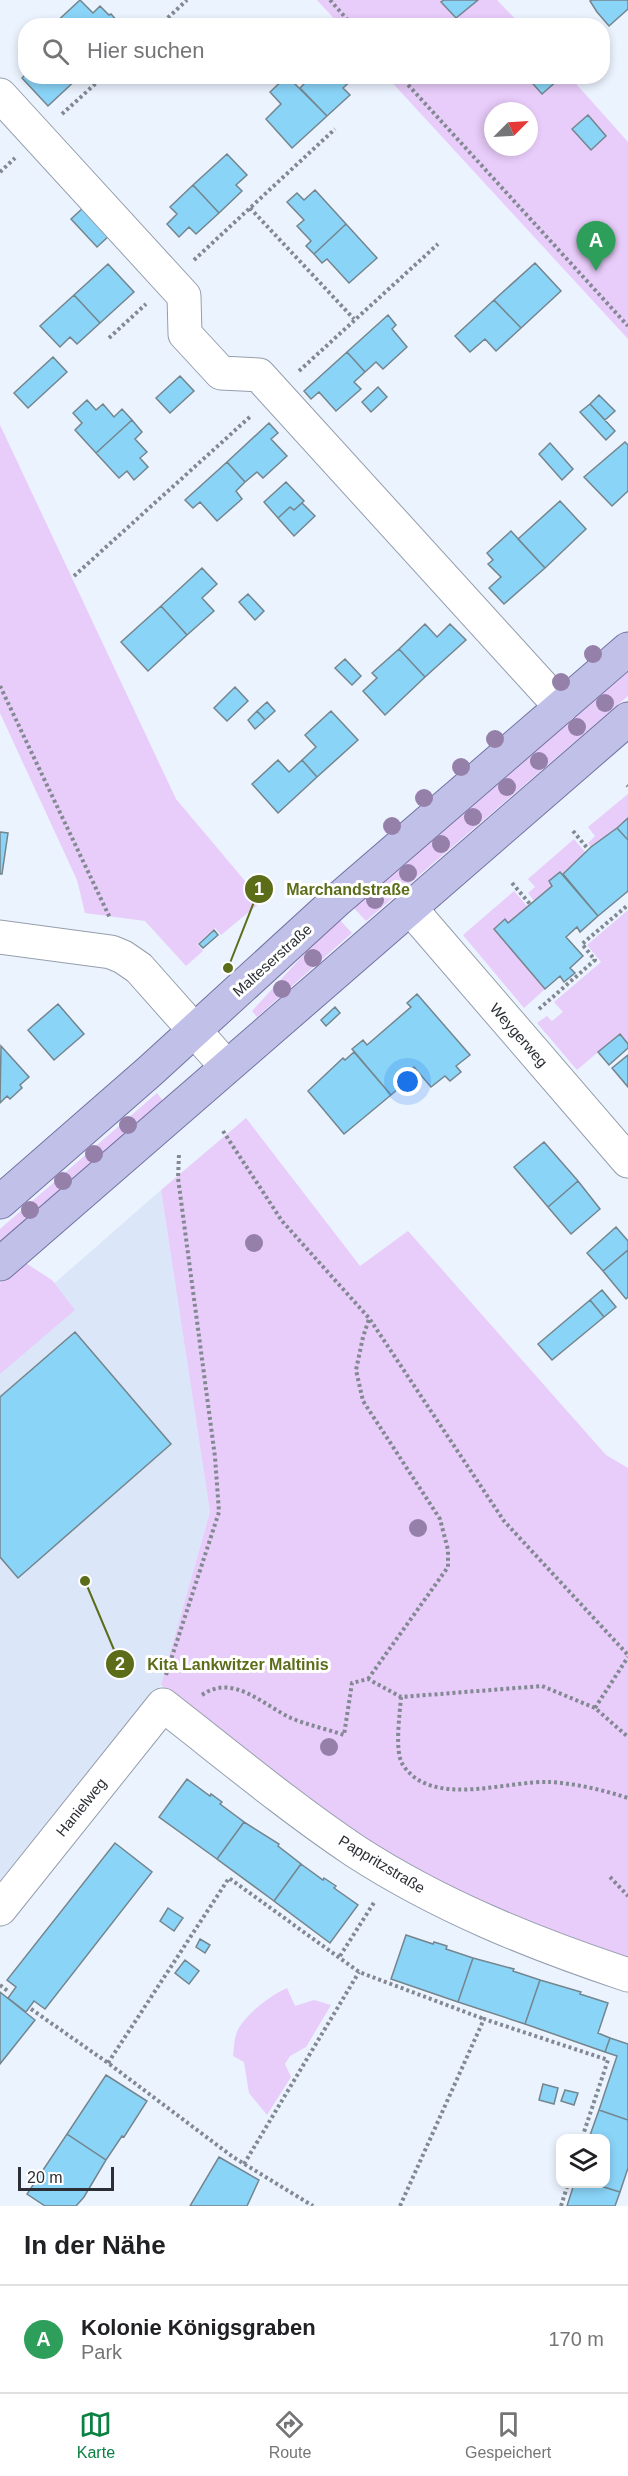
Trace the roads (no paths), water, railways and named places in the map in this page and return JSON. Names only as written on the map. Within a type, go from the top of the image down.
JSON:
[{"type":"main road","name":"Malteserstraße","points":[[0,1202],[195,1030],[335,902],[628,649]]},
{"type":"main road","points":[[0,1264],[628,719]]},
{"type":"street","points":[[0,95],[184,296],[185,334],[221,373],[259,375],[561,707]]},
{"type":"street","name":"Weygerweg","points":[[410,908],[628,1161]]},
{"type":"street","points":[[0,937],[111,952],[123,957],[139,968],[226,1066]]},
{"type":"street","name":"Hanielweg","points":[[0,1909],[163,1704]]},
{"type":"street","name":"Pappritzstraße","points":[[163,1704],[280,1796],[355,1851],[416,1887],[492,1925],[556,1951],[628,1974]]},
{"type":"place","name":"Kolonie Königsgraben","points":[[596,271]]},
{"type":"place","name":"Marchandstraße","points":[[228,968]]},
{"type":"place","name":"Kita Lankwitzer Maltinis","points":[[85,1581]]}]
